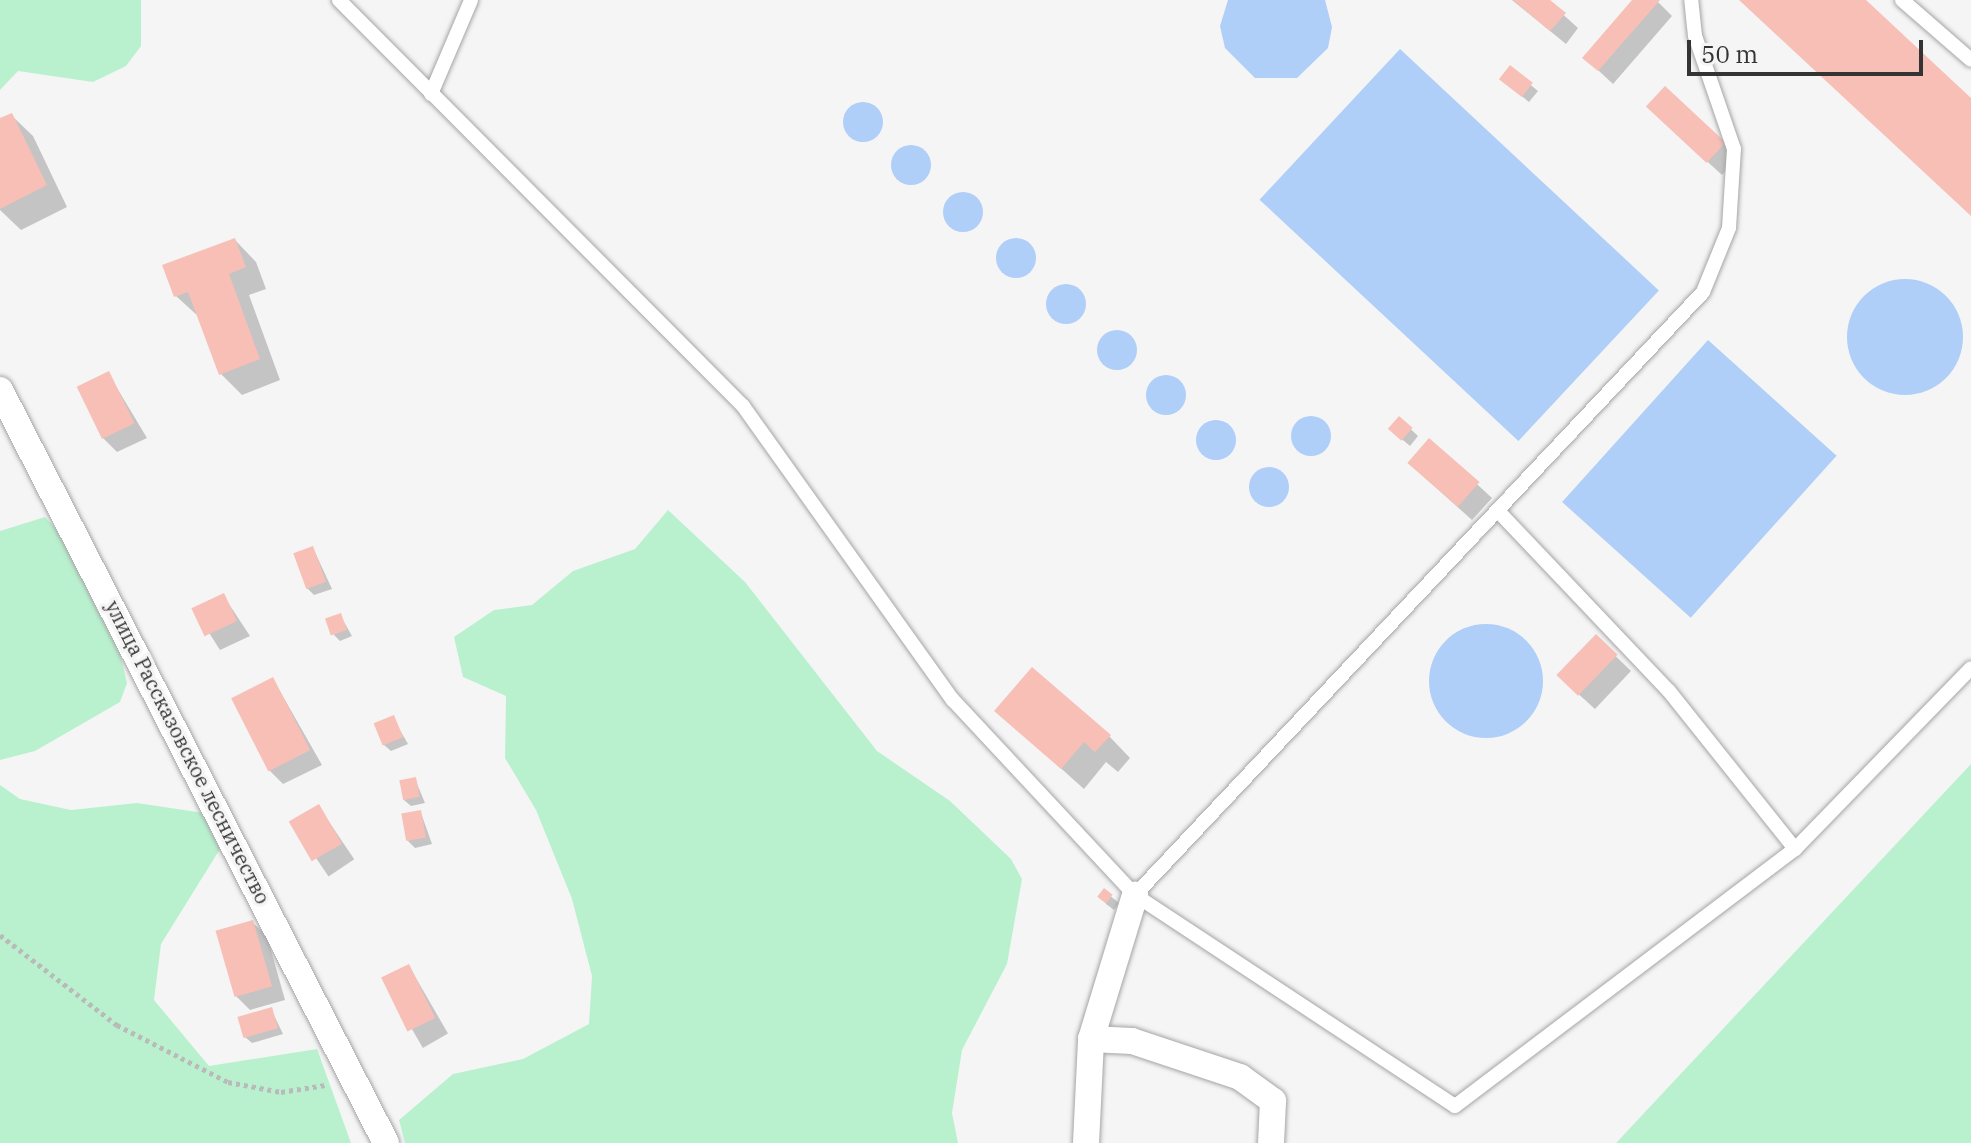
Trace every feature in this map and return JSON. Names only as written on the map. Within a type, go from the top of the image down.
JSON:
[{"type":"street","name":"улица Рассказовское лесничество","points":[[0,390],[376,1114],[386,1143]]},
{"type":"street","points":[[1086,1143],[1091,1039],[1135,895]]},
{"type":"street","points":[[1091,1039],[1132,1041],[1240,1077],[1273,1101],[1271,1143]]},
{"type":"lane","points":[[339,0],[743,406],[953,700],[1135,895],[1455,1106],[1795,849],[1971,668]]},
{"type":"lane","points":[[431,94],[471,0]]},
{"type":"lane","points":[[1135,895],[1678,324],[1720,262],[1734,199],[1734,149],[1695,36],[1691,0]]},
{"type":"lane","points":[[1902,0],[1971,60]]},
{"type":"lane","points":[[1498,511],[1669,691],[1795,849]]},
{"type":"path","points":[[0,935],[117,1025],[228,1082],[281,1092],[358,1080]]},
{"type":"green space","points":[[0,0],[141,0],[141,46],[126,66],[93,82],[18,71],[0,90]]},
{"type":"green space","points":[[668,510],[745,582],[877,751],[950,801],[1011,859],[1022,879],[1007,964],[962,1050],[952,1113],[958,1143],[405,1143],[399,1120],[453,1074],[523,1059],[589,1024],[592,976],[572,899],[536,810],[505,758],[506,696],[463,677],[454,637],[494,610],[532,605],[573,571],[635,549]]},
{"type":"green space","points":[[45,517],[66,540],[118,645],[127,683],[120,702],[35,751],[0,760],[0,531]]},
{"type":"green space","points":[[1971,764],[1971,1143],[1616,1143]]},
{"type":"green space","points":[[0,785],[20,799],[71,810],[137,803],[204,813],[225,841],[161,944],[154,1000],[209,1066],[317,1049],[351,1143],[0,1143]]},
{"type":"water","points":[[1228,0],[1325,0],[1332,27],[1328,48],[1297,78],[1255,78],[1225,48],[1220,26]]},
{"type":"water","points":[[1400,49],[1659,290],[1518,441],[1260,200]]},
{"type":"water","points":[[863,102],[877,108],[883,122],[877,136],[863,142],[849,136],[843,122],[849,108]]},
{"type":"water","points":[[911,145],[925,151],[931,165],[925,179],[911,185],[897,179],[891,165],[897,151]]},
{"type":"water","points":[[963,192],[977,198],[983,212],[977,226],[963,232],[949,226],[943,212],[949,198]]},
{"type":"water","points":[[1016,238],[1030,244],[1036,258],[1030,272],[1016,278],[1002,272],[996,258],[1002,244]]},
{"type":"water","points":[[1905,279],[1927,283],[1946,296],[1959,315],[1963,337],[1959,359],[1946,378],[1927,391],[1905,395],[1883,391],[1864,378],[1851,359],[1847,337],[1851,315],[1864,296],[1883,283]]},
{"type":"water","points":[[1066,284],[1080,290],[1086,304],[1080,318],[1066,324],[1052,318],[1046,304],[1052,290]]},
{"type":"water","points":[[1117,330],[1131,336],[1137,350],[1131,364],[1117,370],[1103,364],[1097,350],[1103,336]]},
{"type":"water","points":[[1708,340],[1837,456],[1691,618],[1562,502]]},
{"type":"water","points":[[1166,375],[1180,381],[1186,395],[1180,409],[1166,415],[1152,409],[1146,395],[1152,381]]},
{"type":"water","points":[[1311,416],[1325,422],[1331,436],[1325,450],[1311,456],[1297,450],[1291,436],[1297,422]]},
{"type":"water","points":[[1216,420],[1230,426],[1236,440],[1230,454],[1216,460],[1202,454],[1196,440],[1202,426]]},
{"type":"water","points":[[1269,467],[1283,473],[1289,487],[1283,501],[1269,507],[1255,501],[1249,487],[1255,473]]},
{"type":"water","points":[[1486,624],[1508,628],[1526,641],[1539,659],[1543,681],[1539,703],[1526,721],[1508,734],[1486,738],[1464,734],[1446,721],[1433,703],[1429,681],[1433,659],[1446,641],[1464,628]]},
{"type":"building","points":[[1513,0],[1550,0],[1566,13],[1550,31]]},
{"type":"building","points":[[1632,0],[1660,0],[1598,71],[1582,58]]},
{"type":"building","points":[[1739,0],[1866,0],[1971,98],[1971,216]]},
{"type":"building","points":[[1510,65],[1533,83],[1522,97],[1499,79]]},
{"type":"building","points":[[1665,86],[1726,143],[1707,163],[1646,106]]},
{"type":"building","points":[[12,113],[47,185],[0,209],[0,118]]},
{"type":"building","points":[[235,238],[246,267],[229,274],[260,359],[219,375],[188,292],[174,297],[162,265]]},
{"type":"building","points":[[109,371],[134,423],[102,439],[77,387]]},
{"type":"building","points":[[1399,416],[1413,428],[1401,441],[1388,429]]},
{"type":"building","points":[[1429,438],[1480,482],[1458,507],[1407,463]]},
{"type":"building","points":[[313,546],[326,582],[306,589],[293,553]]},
{"type":"building","points":[[224,593],[237,621],[204,636],[191,608]]},
{"type":"building","points":[[341,613],[347,630],[331,636],[325,619]]},
{"type":"building","points":[[1596,634],[1618,655],[1578,696],[1556,675]]},
{"type":"building","points":[[1032,667],[1111,735],[1095,752],[1084,742],[1061,769],[994,711]]},
{"type":"building","points":[[273,677],[310,750],[268,771],[231,698]]},
{"type":"building","points":[[394,715],[403,737],[383,745],[374,723]]},
{"type":"building","points":[[416,777],[420,797],[403,800],[399,780]]},
{"type":"building","points":[[319,804],[342,844],[312,861],[289,822]]},
{"type":"building","points":[[421,810],[426,838],[406,841],[401,813]]},
{"type":"building","points":[[1104,888],[1113,895],[1106,903],[1097,897]]},
{"type":"building","points":[[253,920],[272,986],[235,997],[216,931]]},
{"type":"building","points":[[409,964],[435,1018],[407,1032],[381,978]]},
{"type":"building","points":[[272,1007],[278,1028],[243,1038],[237,1017]]}]
